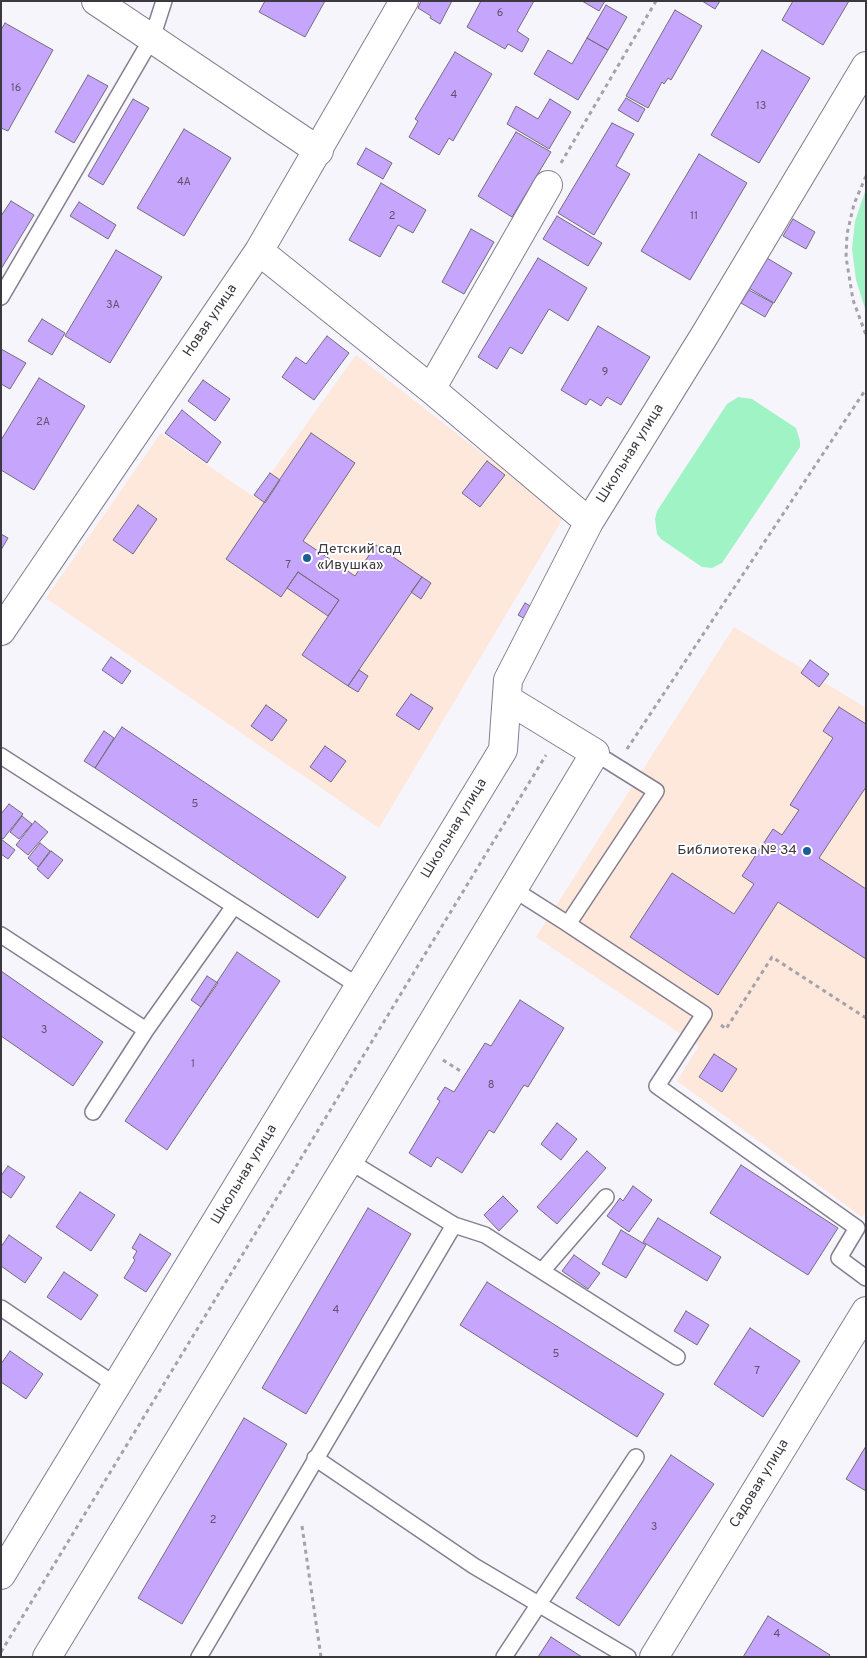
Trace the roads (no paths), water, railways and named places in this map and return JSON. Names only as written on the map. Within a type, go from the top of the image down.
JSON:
[{"type":"street","points":[[96,1],[319,151]]},
{"type":"street","name":"Новая улица","points":[[1,631],[259,251],[319,151],[404,1]]},
{"type":"street","name":"Школьная улица","points":[[1,1575],[503,750],[508,680],[589,522],[701,341],[866,66]]},
{"type":"street","points":[[431,389],[548,185]]},
{"type":"street","points":[[259,251],[431,389],[589,522]]},
{"type":"street","points":[[47,1657],[513,888],[605,759],[507,699]]},
{"type":"street","name":"Садовая улица","points":[[654,1657],[866,1311]]},
{"type":"lane","points":[[1,297],[152,38],[164,1]]},
{"type":"lane","points":[[1,756],[360,987]]},
{"type":"lane","points":[[568,924],[656,791],[605,759]]},
{"type":"lane","points":[[513,888],[704,1014],[657,1086],[857,1228],[839,1258],[866,1278]]},
{"type":"lane","points":[[93,1112],[146,1030],[234,906]]},
{"type":"lane","points":[[1,935],[146,1030]]},
{"type":"lane","points":[[349,1161],[454,1225],[485,1235],[677,1357]]},
{"type":"lane","points":[[542,1271],[606,1197]]},
{"type":"lane","points":[[199,1657],[454,1225]]},
{"type":"lane","points":[[1,1308],[117,1386]]},
{"type":"lane","points":[[504,1657],[636,1456]]},
{"type":"lane","points":[[315,1458],[474,1566],[628,1657]]},
{"type":"place","name":"Детский сад «Ивушка»","points":[[307,558]]},
{"type":"place","name":"Библиотека № 34","points":[[807,851]]}]
